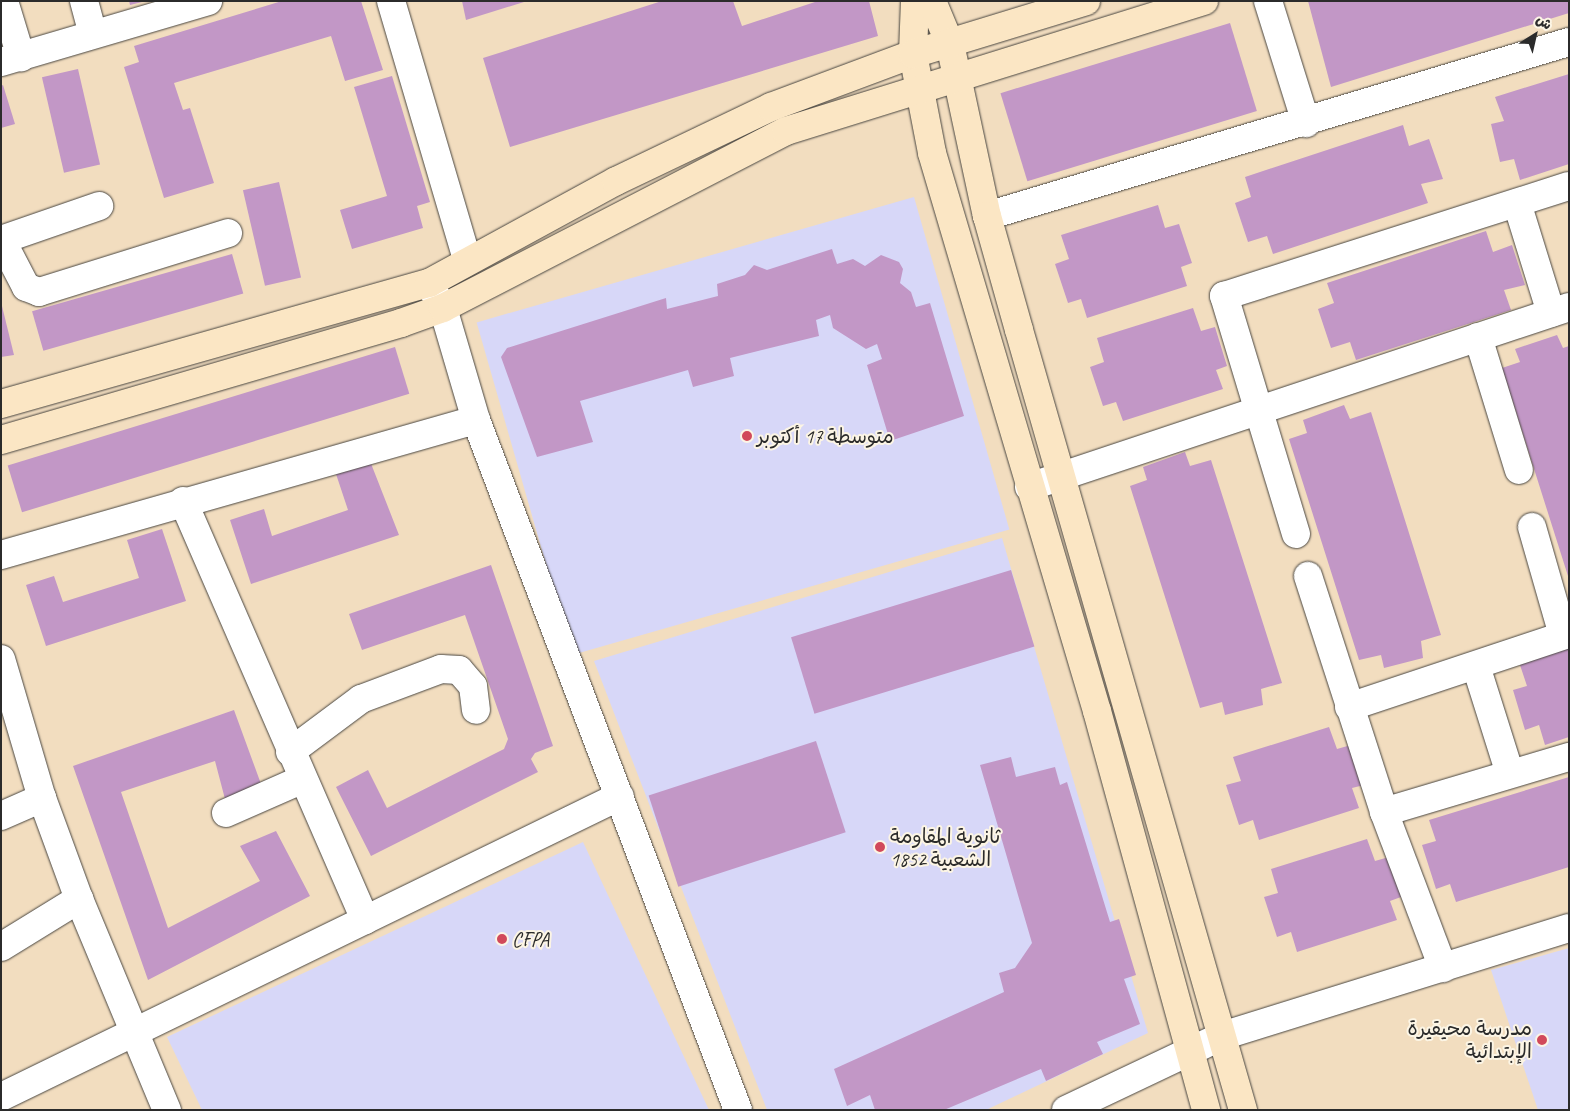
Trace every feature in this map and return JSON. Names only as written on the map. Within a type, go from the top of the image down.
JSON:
[{"type":"street","points":[[4,1],[11,60],[208,1]]},
{"type":"street","points":[[84,1],[94,34]]},
{"type":"street","points":[[391,1],[467,259]]},
{"type":"street","points":[[915,1],[912,54],[917,92],[1029,487],[1100,720],[1206,1110]]},
{"type":"street","points":[[932,1],[950,44],[987,216],[1243,1110]]},
{"type":"street","points":[[1,404],[429,284],[467,259],[770,107],[912,54],[950,44],[1086,1]]},
{"type":"street","points":[[1,440],[443,308],[749,147],[917,92],[957,82],[1001,64],[1204,1]]},
{"type":"street","points":[[1268,1],[1306,123]]},
{"type":"street","points":[[987,216],[1306,123],[1569,42]]},
{"type":"street","points":[[1296,534],[1224,296],[1569,186]]},
{"type":"street","points":[[1029,487],[1063,478],[1560,310],[1517,203]]},
{"type":"street","points":[[99,206],[1,240],[26,287],[39,292],[228,233]]},
{"type":"street","points":[[429,284],[443,308],[476,420],[738,1110]]},
{"type":"street","points":[[1478,337],[1519,470]]},
{"type":"street","points":[[1,555],[183,501],[476,420]]},
{"type":"street","points":[[183,501],[290,752],[365,920]]},
{"type":"street","points":[[1349,707],[1476,666],[1566,634],[1532,527]]},
{"type":"street","points":[[1308,576],[1384,812],[1443,968]]},
{"type":"street","points":[[1,658],[42,798],[79,899],[132,1030],[167,1110]]},
{"type":"street","points":[[1476,666],[1510,774]]},
{"type":"street","points":[[290,752],[361,699],[441,669],[459,670],[477,697],[476,710]]},
{"type":"street","points":[[1384,812],[1569,757]]},
{"type":"street","points":[[226,813],[303,780]]},
{"type":"street","points":[[1,1097],[132,1030],[365,920],[620,796]]},
{"type":"street","points":[[1,816],[42,798]]},
{"type":"street","points":[[1,947],[79,899]]},
{"type":"street","points":[[1066,1110],[1222,1036],[1569,928]]},
{"type":"shaded area","name":"متوسطة 17 أكتوبر","points":[[914,197],[1009,530],[572,655],[477,322]]},
{"type":"shaded area","name":"ثانوية المقاومة الشعبية 1852","points":[[1002,538],[1148,1033],[986,1110],[767,1110],[594,661]]},
{"type":"shaded area","name":"CFPA","points":[[583,842],[709,1110],[202,1110],[167,1037]]},
{"type":"shaded area","name":"مدرسة محيقيرة الإبتدائية","points":[[1569,948],[1569,1110],[1538,1110],[1491,970]]},
{"type":"building","points":[[129,1],[142,1],[142,2],[130,5]]},
{"type":"building","points":[[282,1],[361,1],[383,70],[345,81],[331,36],[174,83],[183,110],[190,108],[214,183],[164,198],[124,67],[139,62],[134,46]]},
{"type":"building","points":[[462,1],[524,1],[524,2],[466,20]]},
{"type":"building","points":[[662,1],[733,1],[742,26],[818,1],[869,1],[878,36],[510,147],[483,58]]},
{"type":"building","points":[[1308,1],[1569,1],[1569,13],[1331,87]]},
{"type":"building","points":[[1230,23],[1257,111],[1027,181],[1000,93]]},
{"type":"building","points":[[78,69],[100,164],[64,173],[42,77]]},
{"type":"building","points":[[1569,74],[1569,164],[1520,180],[1514,159],[1500,162],[1491,124],[1504,121],[1495,97]]},
{"type":"building","points":[[392,76],[430,202],[417,206],[423,228],[352,249],[340,210],[387,196],[354,87]]},
{"type":"building","points":[[3,85],[15,124],[1,128],[1,86]]},
{"type":"building","points":[[1403,125],[1409,146],[1429,139],[1443,179],[1421,184],[1428,203],[1273,254],[1267,236],[1248,242],[1235,203],[1251,197],[1245,177]]},
{"type":"building","points":[[279,182],[301,277],[265,286],[243,190]]},
{"type":"building","points":[[1158,205],[1165,228],[1179,224],[1192,263],[1181,267],[1187,286],[1087,318],[1081,299],[1068,303],[1055,264],[1069,259],[1061,235]]},
{"type":"building","points":[[1486,231],[1493,252],[1512,245],[1525,285],[1504,290],[1511,310],[1356,360],[1350,342],[1331,348],[1318,309],[1334,303],[1327,283]]},
{"type":"building","points":[[832,249],[837,264],[853,259],[865,266],[881,255],[899,262],[903,269],[900,283],[911,292],[916,307],[930,303],[964,416],[890,441],[867,365],[882,359],[877,344],[866,349],[833,328],[830,315],[816,320],[819,336],[730,358],[734,376],[693,387],[688,370],[580,401],[593,442],[537,457],[501,357],[507,348],[666,298],[667,309],[718,296],[717,284],[745,275],[754,265],[767,270]]},
{"type":"building","points":[[232,254],[243,293],[43,351],[32,311]]},
{"type":"building","points":[[1,302],[14,355],[1,357]]},
{"type":"building","points":[[1193,308],[1201,331],[1215,327],[1227,366],[1216,370],[1223,389],[1123,421],[1116,402],[1103,406],[1090,367],[1104,362],[1097,338]]},
{"type":"building","points":[[1557,335],[1563,348],[1569,346],[1568,576],[1502,368],[1520,362],[1515,349]]},
{"type":"building","points":[[395,347],[409,394],[22,512],[8,465]]},
{"type":"building","points":[[1344,405],[1350,419],[1371,412],[1441,635],[1421,641],[1423,658],[1384,668],[1381,655],[1359,660],[1289,439],[1307,433],[1303,420]]},
{"type":"building","points":[[1185,452],[1190,466],[1211,460],[1282,683],[1261,689],[1263,705],[1225,715],[1222,702],[1200,708],[1130,486],[1147,480],[1143,467]]},
{"type":"building","points":[[370,461],[399,535],[251,584],[230,520],[264,509],[272,536],[348,510],[336,474]]},
{"type":"building","points":[[162,529],[186,601],[46,646],[26,585],[54,576],[63,602],[139,578],[127,540]]},
{"type":"building","points":[[491,565],[553,746],[535,753],[531,759],[538,772],[371,856],[336,787],[368,770],[387,808],[504,749],[508,739],[465,615],[362,650],[349,614]]},
{"type":"building","points":[[1011,570],[1034,647],[814,714],[791,637]]},
{"type":"building","points":[[1569,646],[1569,737],[1545,745],[1539,725],[1525,730],[1513,690],[1527,686],[1519,662]]},
{"type":"building","points":[[234,710],[261,784],[225,799],[215,761],[121,792],[168,928],[260,881],[240,846],[276,831],[310,896],[148,980],[73,766]]},
{"type":"building","points":[[1329,727],[1337,749],[1351,745],[1364,785],[1352,788],[1359,808],[1259,840],[1253,820],[1239,825],[1226,785],[1241,781],[1233,757]]},
{"type":"building","points":[[816,741],[846,832],[678,887],[649,795]]},
{"type":"building","points":[[1011,757],[1016,777],[1055,767],[1060,785],[1067,782],[1110,922],[1119,919],[1136,975],[1124,979],[1140,1024],[1097,1042],[1103,1054],[1046,1081],[1041,1069],[944,1110],[875,1110],[870,1095],[847,1106],[834,1069],[1004,992],[999,973],[1015,968],[1032,943],[980,765]]},
{"type":"building","points":[[1569,777],[1569,867],[1456,902],[1450,884],[1436,889],[1422,845],[1436,841],[1429,820]]},
{"type":"building","points":[[1367,839],[1375,861],[1389,857],[1401,897],[1390,901],[1397,920],[1297,952],[1291,932],[1277,937],[1264,897],[1278,893],[1271,869]]},
{"type":"place","name":"متوسطة 17 أكتوبر","points":[[747,436]]},
{"type":"place","name":"ثانوية المقاومة الشعبية 1852","points":[[880,847]]},
{"type":"place","name":"CFPA","points":[[502,939]]},
{"type":"place","name":"مدرسة محيقيرة الإبتدائية","points":[[1542,1040]]}]
